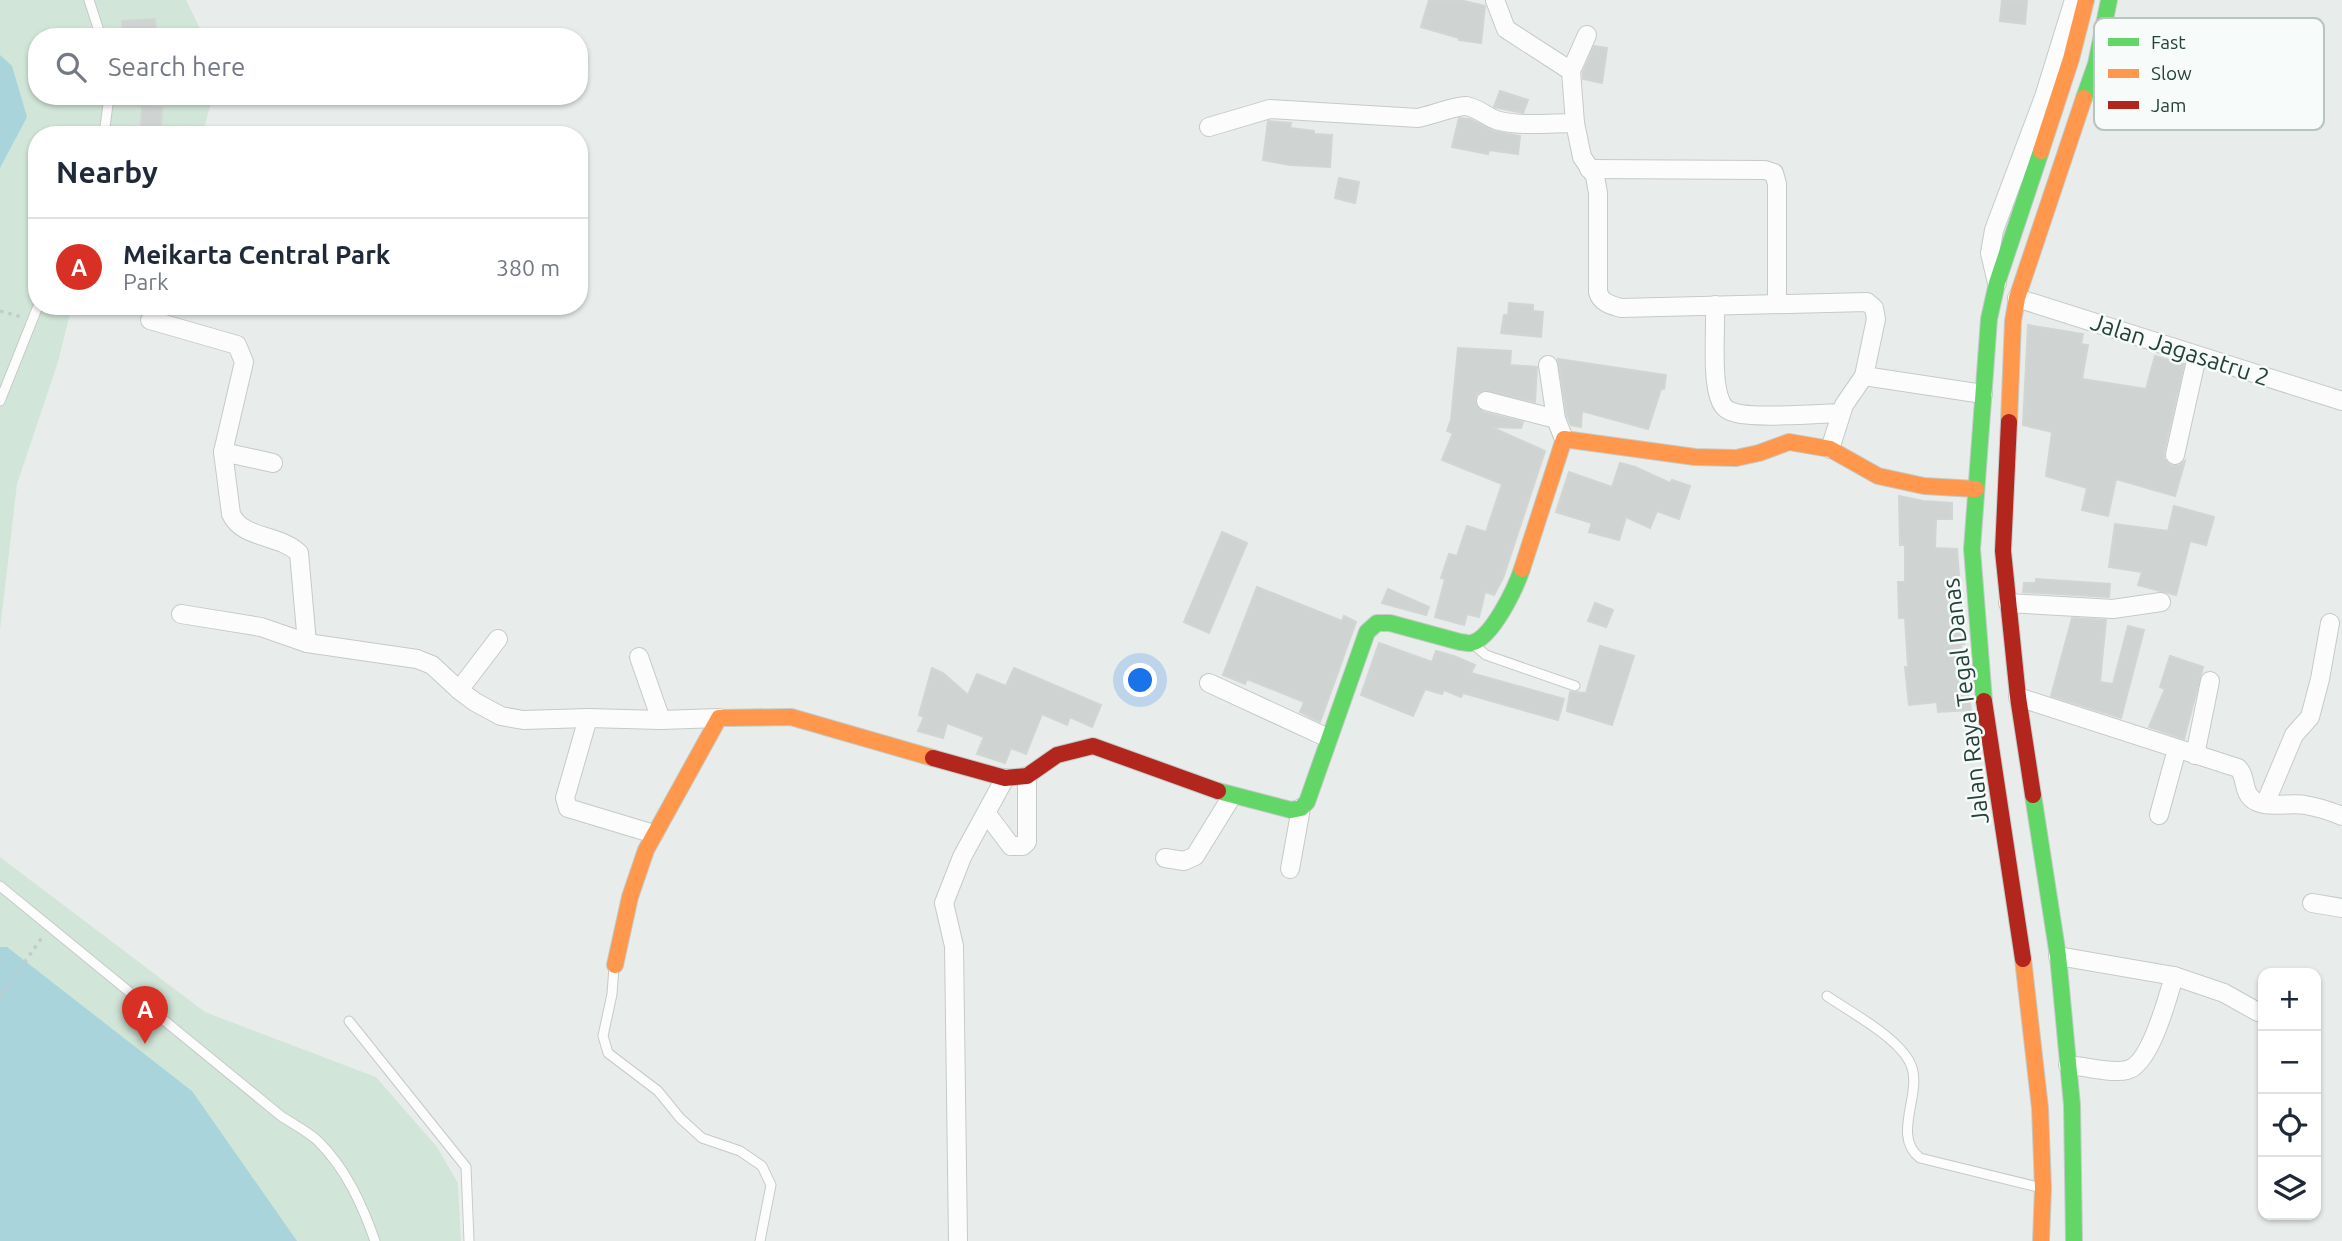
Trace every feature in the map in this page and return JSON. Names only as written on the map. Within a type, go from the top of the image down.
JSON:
[{"type":"street","points":[[1495,0],[1506,29],[1571,71]]},
{"type":"street","points":[[1997,283],[1990,253],[1994,230],[2043,97],[2074,0]]},
{"type":"street","name":"Jalan Raya Tegal Danas","points":[[2041,1241],[2043,1188],[2040,1108],[2021,946],[1983,692],[1972,549],[1989,319],[1997,283],[2071,59],[2086,0]]},
{"type":"street","points":[[1587,36],[1571,71],[1575,123],[1582,157],[1595,176],[1598,193],[1600,298],[1621,308],[1867,302],[1874,308],[1876,319],[1864,376],[1841,413],[1830,449]]},
{"type":"street","points":[[2074,1241],[2072,1105],[2058,956],[2018,697],[2003,551],[2013,321],[2017,298],[2094,70]]},
{"type":"street","points":[[1209,127],[1270,109],[1418,118],[1463,105],[1484,112],[1494,119],[1512,122],[1575,123]]},
{"type":"street","points":[[1589,169],[1765,170],[1774,173],[1777,184],[1777,304]]},
{"type":"street","name":"Jalan Jagasatru 2","points":[[2017,298],[2342,401]]},
{"type":"street","points":[[1715,305],[1716,384],[1724,407],[1733,412],[1754,415],[1841,413]]},
{"type":"street","points":[[150,320],[237,345],[241,353],[244,362],[223,452],[231,514],[241,528],[284,542],[299,553],[307,643]]},
{"type":"street","points":[[2175,455],[2197,356]]},
{"type":"street","points":[[181,614],[261,627],[307,643],[417,659],[432,665],[475,702],[501,716],[523,720],[791,717],[1005,778],[1027,776],[1057,755],[1093,746],[1232,796],[1292,810],[1307,803],[1367,632],[1377,623],[1390,623],[1472,643],[1482,637],[1502,611],[1517,584],[1564,439],[1556,419],[1548,365]]},
{"type":"street","points":[[1864,376],[1983,394]]},
{"type":"street","points":[[1486,401],[1556,419]]},
{"type":"street","points":[[1564,439],[1645,451],[1735,458],[1789,442],[1830,449],[1878,476],[1924,486],[1976,489]]},
{"type":"street","points":[[223,452],[273,463]]},
{"type":"street","points":[[2008,603],[2113,609],[2161,602]]},
{"type":"street","points":[[2265,804],[2294,735],[2310,717],[2330,623]]},
{"type":"street","points":[[458,690],[498,639]]},
{"type":"street","points":[[639,657],[661,720]]},
{"type":"street","points":[[2195,754],[2210,681]]},
{"type":"street","points":[[1209,683],[1328,738]]},
{"type":"street","points":[[2018,697],[2238,768],[2244,773],[2245,789],[2252,799],[2265,804],[2303,805],[2342,816]]},
{"type":"street","points":[[588,718],[565,798],[568,808],[654,834]]},
{"type":"street","points":[[615,965],[630,897],[646,850],[719,718]]},
{"type":"street","points":[[2159,815],[2177,749]]},
{"type":"street","points":[[987,814],[1012,846],[1023,846],[1027,842],[1027,776]]},
{"type":"street","points":[[958,1241],[954,946],[944,903],[962,857],[1005,778]]},
{"type":"street","points":[[1165,858],[1184,861],[1195,856],[1232,796]]},
{"type":"street","points":[[1290,869],[1301,808]]},
{"type":"street","points":[[2312,903],[2342,908]]},
{"type":"street","points":[[2058,956],[2174,976],[2224,993],[2258,1012]]},
{"type":"street","points":[[2068,1065],[2121,1071],[2133,1068],[2155,1034],[2174,976]]},
{"type":"lane","points":[[89,0],[98,28]]},
{"type":"lane","points":[[105,126],[108,105]]},
{"type":"lane","points":[[0,401],[34,315]]},
{"type":"lane","points":[[1472,643],[1486,654],[1575,686]]},
{"type":"lane","points":[[0,886],[281,1116],[317,1140],[341,1170],[362,1205],[375,1241]]},
{"type":"lane","points":[[615,965],[603,1036],[608,1053],[658,1091],[680,1118],[702,1138],[740,1151],[762,1166],[771,1185],[760,1241]]},
{"type":"lane","points":[[1827,996],[1892,1042],[1907,1058],[1913,1073],[1908,1137],[1913,1153],[1920,1158],[2043,1188]]},
{"type":"lane","points":[[349,1021],[466,1167],[469,1241]]},
{"type":"path","points":[[0,311],[32,319]]},
{"type":"path","points":[[0,997],[50,926]]},
{"type":"green space","points":[[0,0],[186,0],[200,28],[28,28],[28,105],[210,105],[205,126],[28,126],[28,315],[70,315],[58,362],[17,484],[0,630]]},
{"type":"green space","points":[[0,857],[205,1012],[376,1077],[437,1147],[458,1183],[461,1241],[0,1241]]},
{"type":"water","points":[[0,55],[12,66],[27,117],[0,168]]},
{"type":"water","points":[[0,947],[7,947],[192,1091],[297,1241],[0,1241]]},
{"type":"building","points":[[1429,0],[1460,0],[1485,6],[1481,43],[1459,40],[1421,27]]},
{"type":"building","points":[[2002,0],[2027,0],[2025,24],[2000,21]]},
{"type":"building","points":[[155,19],[156,28],[122,28],[122,21]]},
{"type":"building","points":[[1594,46],[1607,48],[1602,83],[1583,79],[1583,72]]},
{"type":"building","points":[[1500,91],[1528,100],[1523,113],[1494,107]]},
{"type":"building","points":[[142,107],[162,108],[161,126],[141,126]]},
{"type":"building","points":[[1459,118],[1470,119],[1493,131],[1520,136],[1518,154],[1489,150],[1488,154],[1452,147]]},
{"type":"building","points":[[1268,121],[1291,123],[1290,128],[1332,135],[1330,167],[1290,165],[1263,160]]},
{"type":"building","points":[[1339,178],[1359,182],[1355,203],[1335,198]]},
{"type":"building","points":[[1509,303],[1533,305],[1533,311],[1543,312],[1541,337],[1501,333],[1504,315],[1508,315]]},
{"type":"building","points":[[2028,325],[2083,334],[2081,344],[2088,345],[2082,379],[2146,389],[2155,356],[2184,364],[2164,453],[2164,459],[2172,466],[2179,466],[2185,461],[2175,496],[2116,479],[2108,516],[2082,510],[2087,488],[2046,476],[2052,432],[2023,425]]},
{"type":"building","points":[[1458,348],[1511,351],[1510,365],[1537,367],[1535,402],[1484,390],[1477,394],[1475,403],[1483,412],[1523,422],[1521,428],[1491,427],[1545,451],[1503,578],[1494,595],[1485,592],[1479,617],[1467,614],[1464,625],[1435,617],[1445,579],[1441,578],[1449,554],[1457,556],[1467,526],[1486,532],[1502,484],[1442,460],[1453,433],[1447,431],[1451,420]]},
{"type":"building","points":[[1558,359],[1666,375],[1664,389],[1661,389],[1648,429],[1582,411],[1581,427],[1571,425],[1567,416]]},
{"type":"building","points":[[1620,463],[1670,483],[1672,480],[1690,486],[1679,519],[1657,511],[1650,528],[1626,517],[1619,540],[1589,532],[1592,523],[1556,512],[1569,472],[1612,487]]},
{"type":"building","points":[[1899,496],[1952,503],[1952,519],[1936,519],[1935,548],[1957,549],[1959,575],[1956,575],[1952,619],[1962,619],[1963,688],[1968,687],[1971,710],[1938,712],[1937,702],[1909,705],[1905,667],[1908,667],[1905,618],[1899,618],[1898,582],[1905,582],[1905,545],[1900,545]]},
{"type":"building","points":[[2174,506],[2214,517],[2206,545],[2190,541],[2176,595],[2138,585],[2142,572],[2109,567],[2115,524],[2168,531]]},
{"type":"building","points":[[1222,532],[1247,543],[1209,633],[1184,622]]},
{"type":"building","points":[[2036,579],[2110,584],[2109,597],[2023,592],[2024,583],[2036,583]]},
{"type":"building","points":[[1257,587],[1342,621],[1344,616],[1356,622],[1320,722],[1300,712],[1304,702],[1247,679],[1245,684],[1223,675]]},
{"type":"building","points":[[1388,589],[1429,607],[1426,615],[1382,603]]},
{"type":"building","points":[[1595,603],[1613,610],[1606,627],[1588,621]]},
{"type":"building","points":[[2072,618],[2106,620],[2100,682],[2113,684],[2128,626],[2144,630],[2121,718],[2051,696]]},
{"type":"building","points":[[1379,643],[1432,662],[1436,651],[1454,656],[1475,665],[1471,673],[1564,699],[1558,720],[1463,693],[1461,697],[1444,690],[1442,694],[1425,689],[1413,716],[1361,695]]},
{"type":"building","points":[[1600,646],[1634,656],[1612,725],[1567,711],[1570,692],[1586,693]]},
{"type":"building","points":[[2170,656],[2203,667],[2184,739],[2149,727],[2165,689],[2160,687]]},
{"type":"building","points":[[932,668],[943,673],[968,695],[977,674],[1006,686],[1014,668],[1101,705],[1092,727],[1070,717],[1067,725],[1042,714],[1026,754],[1011,748],[1005,763],[977,754],[984,737],[947,723],[943,738],[918,731],[924,717],[919,715]]},
{"type":"traffic: fast","points":[[2105,18],[2109,0]]},
{"type":"traffic: fast","points":[[2084,98],[2094,70]]},
{"type":"traffic: fast","points":[[1984,701],[1972,549],[1989,319],[1997,283],[2041,151]]},
{"type":"traffic: fast","points":[[1218,791],[1291,810],[1301,808],[1307,802],[1367,632],[1377,623],[1390,623],[1471,643],[1495,623],[1522,569]]},
{"type":"traffic: fast","points":[[2033,795],[2058,956],[2072,1105],[2074,1241]]},
{"type":"traffic: slow","points":[[2041,151],[2071,59],[2086,0]]},
{"type":"traffic: slow","points":[[2009,422],[2013,321],[2017,298],[2084,98]]},
{"type":"traffic: slow","points":[[1522,569],[1564,439],[1695,457],[1736,458],[1789,442],[1830,449],[1878,476],[1924,486],[1976,489]]},
{"type":"traffic: slow","points":[[615,965],[630,897],[646,850],[719,718],[791,717],[933,758]]},
{"type":"traffic: slow","points":[[2023,959],[2040,1108],[2043,1188],[2041,1241]]},
{"type":"traffic: jam","points":[[2009,422],[2003,551],[2018,697],[2033,795]]},
{"type":"traffic: jam","points":[[1984,701],[2023,959]]},
{"type":"traffic: jam","points":[[933,758],[1005,778],[1027,776],[1057,755],[1093,746],[1218,791]]},
{"type":"place","name":"Meikarta Central Park","points":[[145,1044]]}]
